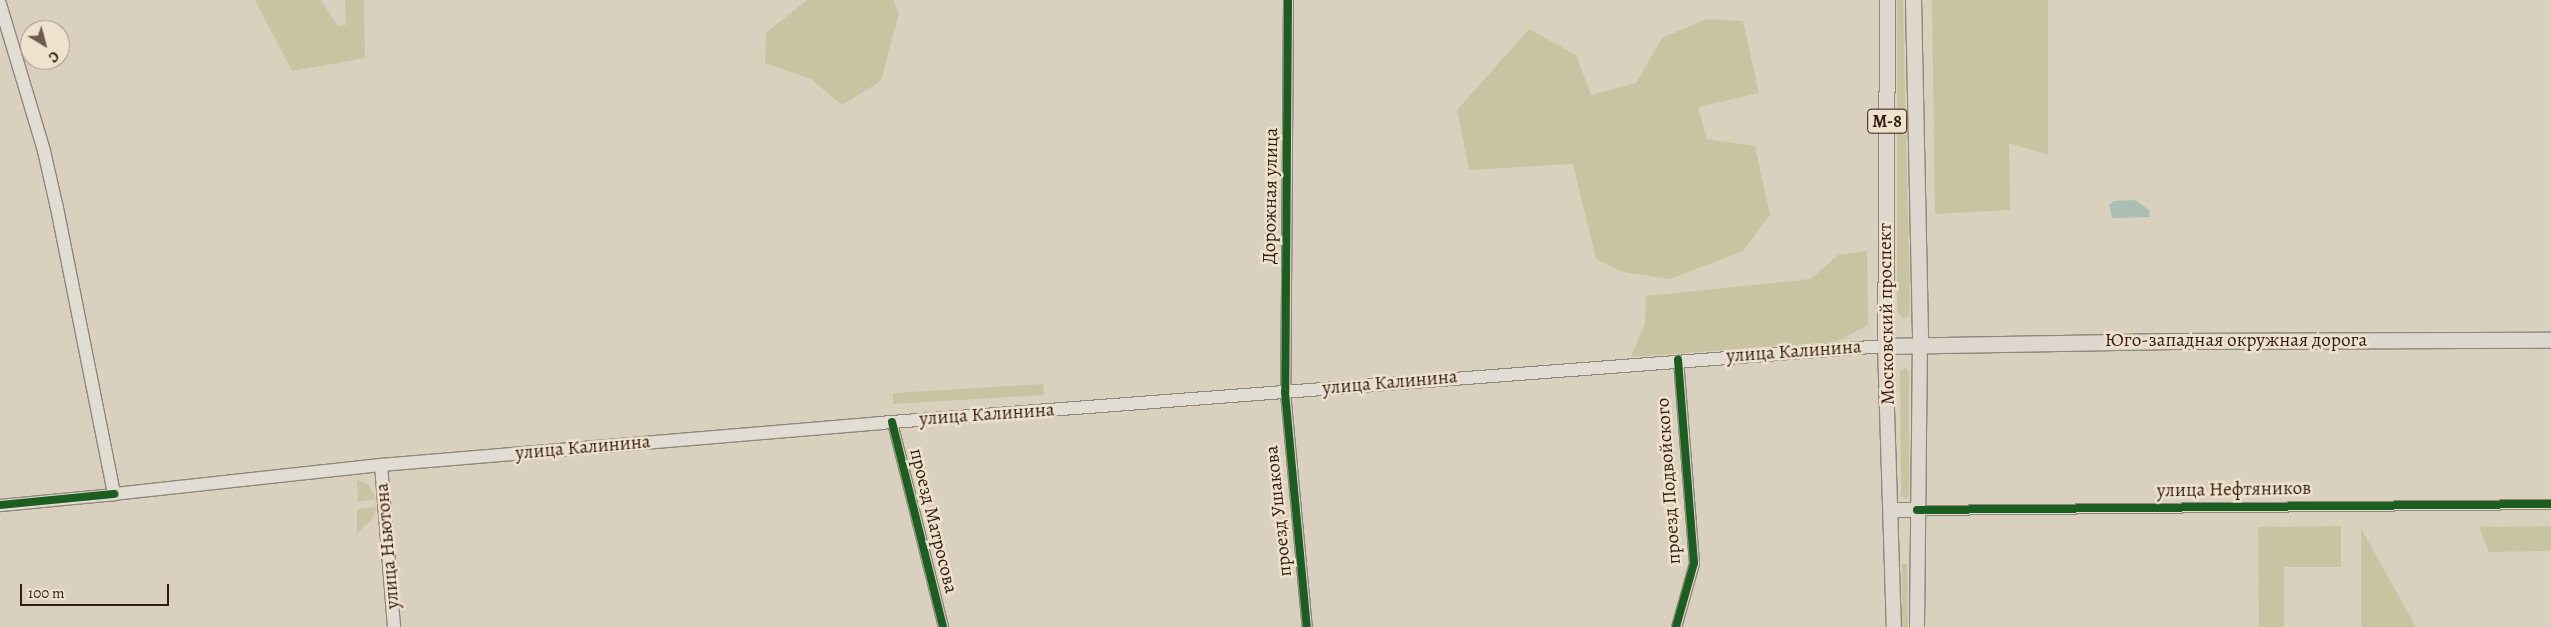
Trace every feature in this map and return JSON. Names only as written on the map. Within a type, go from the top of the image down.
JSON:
[{"type":"highway","name":"Московский проспект","points":[[1885,346],[1887,0]]},
{"type":"highway","name":"Московский проспект","points":[[1913,0],[1920,344]]},
{"type":"highway","name":"Юго-западная окружная дорога","points":[[1885,346],[1920,344],[2551,340]]},
{"type":"main road","points":[[0,4],[51,180],[114,494]]},
{"type":"main road","name":"Московский проспект","points":[[1917,627],[1916,555],[1920,344]]},
{"type":"main road","name":"улица Калинина","points":[[114,494],[381,465],[892,422],[1678,360],[1885,346]]},
{"type":"main road","name":"Московский проспект","points":[[1885,346],[1892,510],[1894,627]]},
{"type":"main road","name":"улица Ньютона","points":[[381,465],[394,627]]},
{"type":"main road","name":"улица Нефтяников","points":[[1892,510],[1917,510]]},
{"type":"main road","points":[[1893,556],[1916,555]]},
{"type":"street","name":"Дорожная улица","points":[[1285,392],[1288,0]]},
{"type":"street","name":"проезд Подвойского","points":[[1676,627],[1694,563],[1678,360]]},
{"type":"street","name":"проезд Ушакова","points":[[1285,392],[1307,627]]},
{"type":"street","name":"проезд Матросова","points":[[892,422],[943,627]]},
{"type":"street","name":"улица Калинина","points":[[0,505],[114,494]]},
{"type":"street","name":"улица Нефтяников","points":[[1917,510],[2551,504]]},
{"type":"shaded area","points":[[255,0],[321,0],[338,26],[346,25],[345,0],[364,0],[365,58],[292,71]]},
{"type":"shaded area","points":[[807,0],[893,0],[899,13],[881,81],[842,105],[811,79],[765,63],[766,33]]},
{"type":"shaded area","points":[[1897,0],[1903,0],[1910,303],[1909,316],[1903,318],[1898,313],[1897,305]]},
{"type":"shaded area","points":[[1932,0],[2048,0],[2048,155],[2009,143],[2010,210],[1935,214]]},
{"type":"shaded area","points":[[1706,19],[1743,21],[1759,93],[1698,107],[1707,139],[1755,146],[1770,215],[1743,251],[1670,279],[1623,272],[1596,259],[1573,164],[1469,170],[1457,110],[1529,29],[1576,55],[1591,95],[1636,83],[1662,38]]},
{"type":"shaded area","points":[[2135,200],[2149,210],[2150,217],[2112,218],[2109,205],[2114,201]]},
{"type":"shaded area","points":[[1867,251],[1868,325],[1836,342],[1631,357],[1645,324],[1646,296],[1811,279],[1838,255]]},
{"type":"shaded area","points":[[1905,368],[1909,372],[1909,495],[1906,499],[1901,496],[1900,372]]},
{"type":"shaded area","points":[[1043,384],[1044,395],[893,404],[893,393]]},
{"type":"shaded area","points":[[357,480],[369,485],[376,499],[358,502]]},
{"type":"shaded area","points":[[377,507],[372,519],[357,533],[357,509]]},
{"type":"shaded area","points":[[2341,526],[2341,567],[2284,567],[2284,627],[2259,627],[2258,527]]},
{"type":"shaded area","points":[[2551,526],[2551,549],[2547,551],[2489,552],[2479,527]]},
{"type":"shaded area","points":[[2361,528],[2416,627],[2361,627]]},
{"type":"shaded area","points":[[1902,564],[1907,564],[1908,627],[1902,627]]},
{"type":"cycle path","points":[[1288,0],[1285,392],[1307,627]]},
{"type":"cycle path","points":[[1676,627],[1694,563],[1678,360]]},
{"type":"cycle path","points":[[892,422],[943,627]]},
{"type":"cycle path","points":[[0,505],[114,494]]},
{"type":"cycle path","points":[[1917,510],[2551,504]]}]
